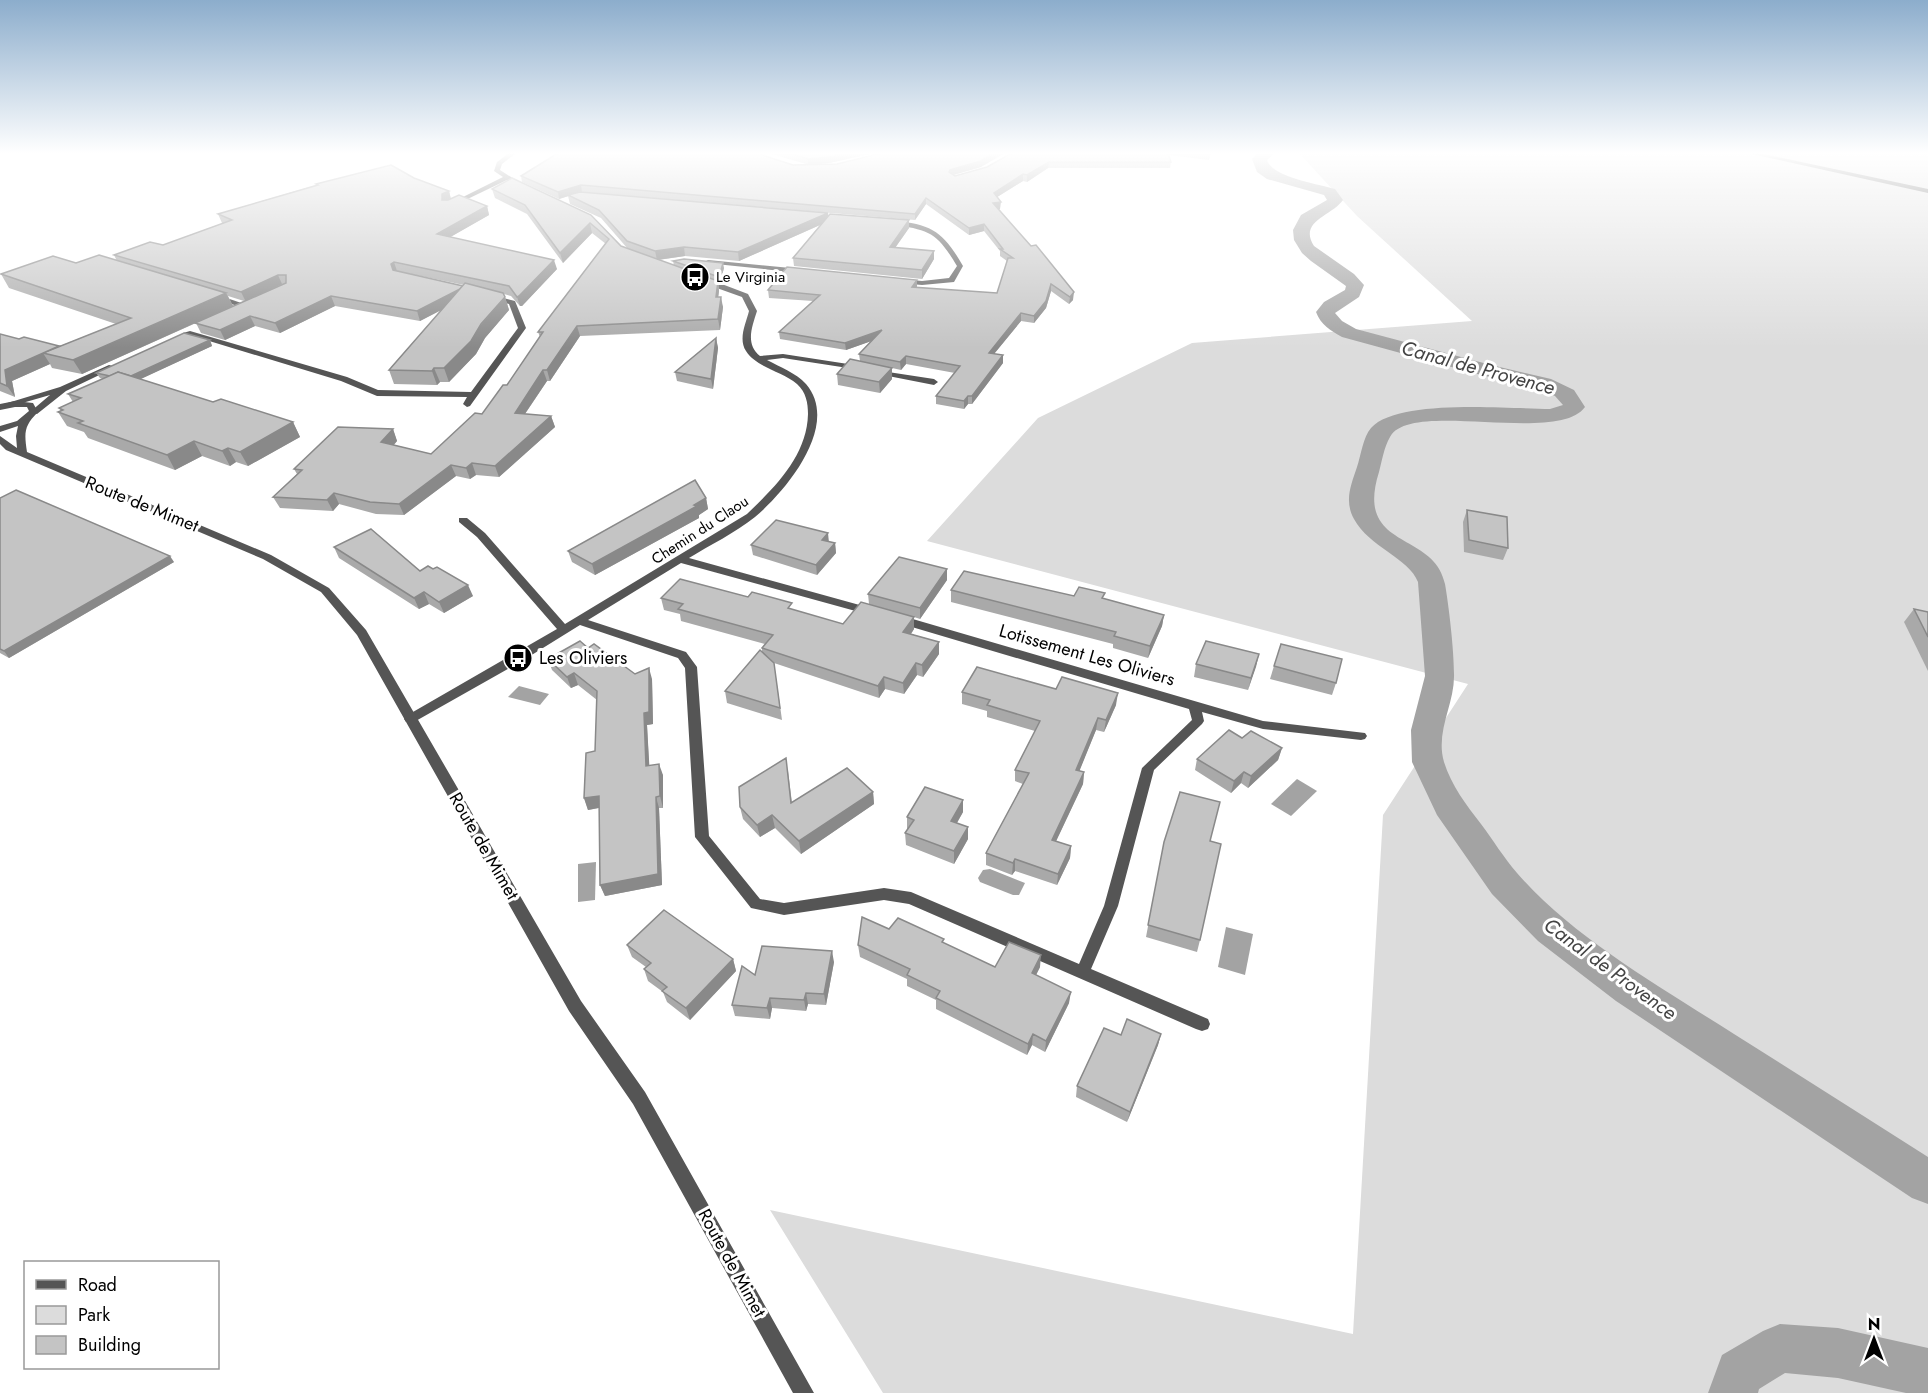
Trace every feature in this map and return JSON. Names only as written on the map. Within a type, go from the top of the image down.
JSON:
[{"type":"street","points":[[884,222],[913,224],[928,228],[949,248],[960,266],[951,280],[922,283],[898,280]]},
{"type":"street","points":[[697,261],[804,271]]},
{"type":"street","name":"Chemin du Claou","points":[[410,719],[564,630],[750,516],[772,496],[795,468],[814,424],[811,398],[799,381],[750,352],[746,340],[753,311],[745,296],[695,277]]},
{"type":"street","points":[[204,294],[250,304],[236,311]]},
{"type":"street","points":[[467,404],[522,328],[512,303],[487,295]]},
{"type":"street","points":[[176,338],[196,328]]},
{"type":"street","points":[[187,333],[344,379],[377,393],[473,395]]},
{"type":"street","points":[[761,358],[783,356],[813,359],[933,382]]},
{"type":"street","points":[[2,406],[63,388],[123,362]]},
{"type":"street","points":[[0,429],[24,421],[63,388]]},
{"type":"street","points":[[2,406],[30,405],[34,412]]},
{"type":"street","points":[[22,453],[20,436],[24,421]]},
{"type":"street","name":"Route de Mimet","points":[[0,439],[9,448],[267,557],[325,590],[362,633],[575,1006],[639,1098],[804,1393]]},
{"type":"street","points":[[463,520],[481,535],[564,630]]},
{"type":"street","name":"Lotissement Les Oliviers","points":[[680,559],[883,614],[1263,725],[1361,736]]},
{"type":"street","points":[[579,621],[681,655],[691,667],[702,837],[756,904],[784,909],[884,894],[911,898],[1202,1024]]},
{"type":"street","points":[[1082,973],[1111,906],[1148,768],[1198,721],[1194,706]]},
{"type":"green space","points":[[1359,218],[1928,218],[1928,1393],[883,1393],[770,1210],[1353,1334],[1383,815],[1468,684],[927,541],[1038,418],[1192,343],[1472,321]]},
{"type":"shaded area","points":[[519,686],[549,694],[540,705],[508,697]]},
{"type":"shaded area","points":[[1297,779],[1317,791],[1291,816],[1271,804]]},
{"type":"shaded area","points":[[596,862],[595,900],[578,902],[578,864]]},
{"type":"shaded area","points":[[990,869],[1025,883],[1019,895],[1013,895],[980,882],[978,878],[983,870]]},
{"type":"shaded area","points":[[1226,927],[1253,934],[1245,975],[1218,967]]},
{"type":"building","points":[[227,218],[466,218],[437,234],[554,260],[517,297],[509,286],[394,262],[391,264],[393,270],[463,286],[417,311],[331,296],[275,323],[250,316],[220,330],[195,323],[286,283],[286,275],[278,275],[241,292],[114,255],[150,242],[163,245],[232,220]]},
{"type":"building","points":[[534,218],[594,218],[621,246],[718,281],[716,297],[721,297],[718,319],[577,326],[547,370],[543,370],[515,413],[551,416],[495,466],[472,463],[466,468],[451,465],[399,504],[370,502],[334,493],[327,500],[273,497],[302,470],[294,469],[338,427],[393,429],[381,442],[431,454],[475,413],[482,414],[503,385],[507,385],[543,332],[538,332],[609,239],[590,223],[560,253]]},
{"type":"building","points":[[606,218],[816,218],[738,252],[684,247],[655,251],[627,241]]},
{"type":"building","points":[[827,218],[909,220],[890,247],[934,251],[922,270],[793,258]]},
{"type":"building","points":[[955,218],[1006,218],[1031,246],[1036,245],[1074,292],[1070,297],[1051,284],[1046,301],[1034,316],[1021,313],[989,353],[1003,355],[972,396],[968,396],[964,401],[936,396],[960,366],[906,356],[900,362],[859,354],[882,330],[845,343],[779,332],[820,295],[768,290],[787,267],[917,280],[912,287],[997,293],[1008,258],[1013,258],[1000,249],[1003,249],[984,224],[969,228]]},
{"type":"building","points":[[99,255],[226,293],[73,360],[43,353],[131,318],[1,274],[53,256],[76,263]]},
{"type":"building","points":[[684,259],[723,263],[719,277],[673,261]]},
{"type":"building","points":[[465,283],[503,293],[505,297],[481,324],[471,341],[444,368],[434,368],[432,371],[389,370]]},
{"type":"building","points":[[184,333],[210,340],[131,376],[118,372],[110,376],[96,373]]},
{"type":"building","points":[[0,334],[19,339],[24,337],[59,346],[5,370],[7,386],[0,383]]},
{"type":"building","points":[[716,338],[711,379],[675,372]]},
{"type":"building","points":[[850,359],[892,368],[879,382],[837,374]]},
{"type":"building","points":[[118,372],[213,402],[221,399],[293,422],[240,452],[228,448],[222,451],[194,441],[167,455],[78,423],[83,421],[58,412],[63,410],[59,408],[81,398],[68,394]]},
{"type":"building","points":[[695,480],[706,498],[694,505],[697,506],[592,564],[568,551]]},
{"type":"building","points":[[16,490],[170,556],[4,651],[0,649],[0,498]]},
{"type":"building","points":[[1467,510],[1507,517],[1508,548],[1469,540]]},
{"type":"building","points":[[776,520],[828,533],[822,540],[835,543],[816,565],[751,545]]},
{"type":"building","points":[[371,529],[420,571],[428,566],[433,569],[437,567],[468,585],[439,602],[424,592],[414,598],[334,547]]},
{"type":"building","points":[[899,557],[947,569],[920,608],[868,594]]},
{"type":"building","points":[[964,571],[1074,596],[1079,587],[1105,593],[1102,598],[1164,615],[1150,646],[1114,636],[1116,632],[951,590]]},
{"type":"building","points":[[680,579],[748,597],[752,592],[792,603],[788,608],[843,624],[861,602],[914,617],[903,632],[939,642],[922,665],[916,663],[903,683],[884,677],[878,686],[762,648],[773,635],[678,609],[683,604],[661,598]]},
{"type":"building","points":[[1914,609],[1928,612],[1928,637]]},
{"type":"building","points":[[580,641],[588,648],[594,644],[635,674],[649,668],[649,712],[644,713],[646,766],[659,764],[660,796],[656,797],[658,874],[600,885],[599,796],[584,798],[586,753],[595,751],[597,691],[574,673],[567,677],[548,659]]},
{"type":"building","points":[[1206,641],[1259,654],[1251,678],[1196,664]]},
{"type":"building","points":[[1281,644],[1342,659],[1336,683],[1274,666]]},
{"type":"building","points":[[760,650],[774,663],[780,708],[725,691]]},
{"type":"building","points":[[977,667],[1056,689],[1062,677],[1118,693],[1106,720],[1098,718],[1076,770],[1084,772],[1052,840],[1071,846],[1058,874],[1015,859],[1013,863],[986,853],[1029,773],[1015,770],[1040,721],[987,705],[990,700],[962,692]]},
{"type":"building","points":[[1229,730],[1242,738],[1251,731],[1282,748],[1251,776],[1244,772],[1234,781],[1197,759]]},
{"type":"building","points":[[786,758],[791,803],[847,768],[873,792],[799,841],[772,815],[757,825],[740,807],[739,787]]},
{"type":"building","points":[[925,787],[963,800],[951,821],[968,827],[954,851],[905,833],[914,820],[907,817]]},
{"type":"building","points":[[1180,792],[1220,802],[1210,841],[1221,844],[1200,940],[1148,925],[1164,842]]},
{"type":"building","points":[[664,910],[733,959],[686,1008],[662,991],[667,987],[644,969],[651,963],[627,945]]},
{"type":"building","points":[[862,917],[889,929],[898,918],[944,939],[942,942],[995,967],[1009,942],[1041,955],[1032,973],[1071,992],[1046,1041],[1033,1034],[1028,1044],[936,998],[940,991],[907,975],[910,969],[858,945]]},
{"type":"building","points":[[762,946],[832,951],[824,994],[806,993],[804,1000],[770,998],[767,1008],[732,1005],[742,966],[755,975]]},
{"type":"building","points":[[1127,1019],[1161,1034],[1130,1112],[1077,1086],[1104,1028],[1121,1035]]},
{"type":"waterway","name":"Canal de Provence","points":[[1307,218],[1301,230],[1302,240],[1308,249],[1355,285],[1353,293],[1325,312],[1328,319],[1335,325],[1349,333],[1488,371],[1544,383],[1566,394],[1574,407],[1568,412],[1550,416],[1430,414],[1392,423],[1380,432],[1362,487],[1360,503],[1366,519],[1377,534],[1426,568],[1431,582],[1440,676],[1426,730],[1428,762],[1449,806],[1505,884],[1551,930],[1630,989],[1928,1182]]},
{"type":"waterway","name":"Canal de Provence","points":[[1733,1393],[1740,1373],[1780,1348],[1838,1353],[1928,1373]]},
{"type":"place","name":"Le Virginia","points":[[695,277]]},
{"type":"place","name":"Les Oliviers","points":[[518,658]]}]
